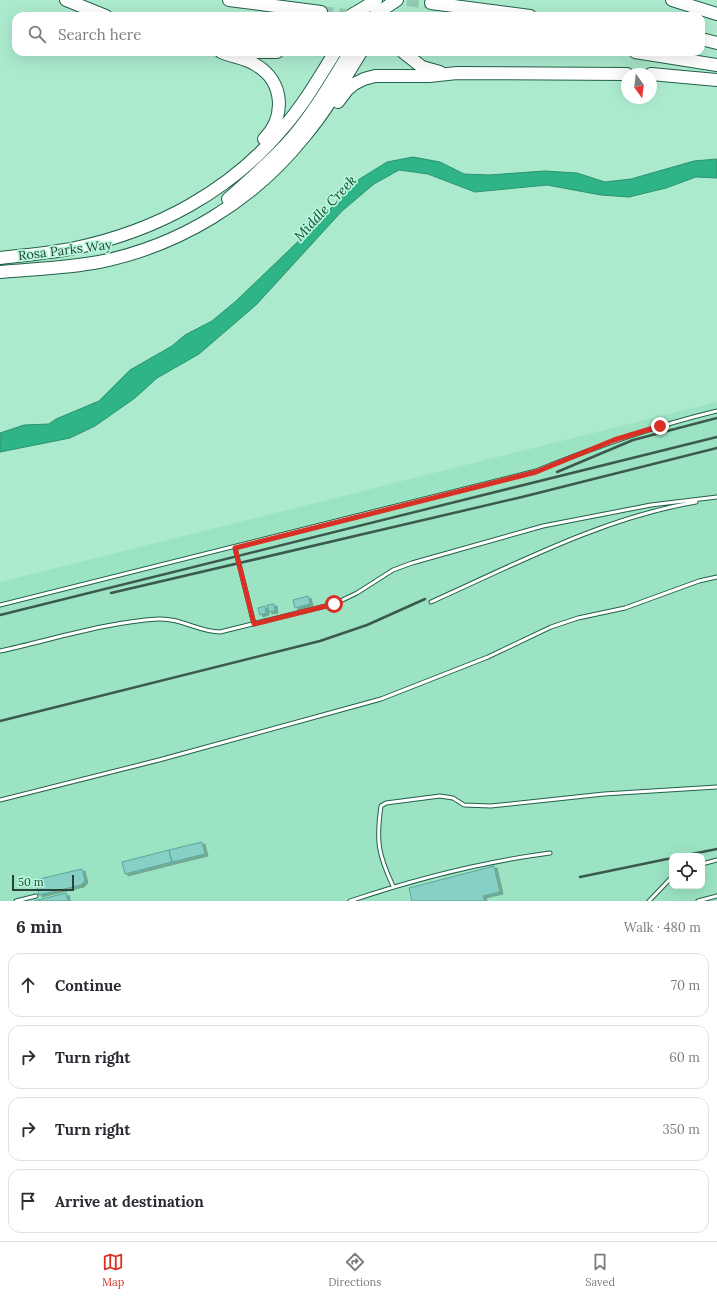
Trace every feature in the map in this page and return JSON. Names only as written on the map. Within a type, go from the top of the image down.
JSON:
[{"type":"highway","points":[[66,0],[96,12]]},
{"type":"highway","points":[[229,0],[321,12]]},
{"type":"highway","points":[[364,12],[397,0]]},
{"type":"highway","points":[[672,0],[717,14]]},
{"type":"highway","points":[[431,3],[500,12]]},
{"type":"highway","points":[[705,41],[717,43]]},
{"type":"highway","points":[[203,198],[268,136],[276,122],[279,109],[277,90],[266,72],[254,64],[232,56]]},
{"type":"highway","name":"Rosa Parks Way","points":[[0,258],[68,249],[113,238],[159,221],[203,198],[243,168],[279,134],[301,105],[332,56]]},
{"type":"highway","points":[[201,224],[260,171],[290,140],[312,112],[347,56]]},
{"type":"highway","name":"Rosa Parks Way","points":[[0,272],[73,266],[116,258],[161,244],[201,224],[247,194],[280,164],[316,123],[358,56]]},
{"type":"highway","points":[[407,56],[414,62],[429,70],[457,73],[621,74]]},
{"type":"highway","points":[[660,56],[717,65]]},
{"type":"highway","points":[[280,164],[307,145],[344,93],[357,82],[380,76],[429,76],[457,73]]},
{"type":"highway","points":[[657,75],[717,80]]},
{"type":"lane","points":[[0,605],[235,548],[536,472],[614,440],[717,411]]},
{"type":"lane","points":[[431,602],[587,532],[656,510],[717,497]]},
{"type":"lane","points":[[0,651],[107,627],[158,619],[173,620],[208,632],[220,632],[334,604],[357,593],[393,570],[412,563],[543,526],[651,505],[717,497]]},
{"type":"lane","points":[[235,548],[254,624]]},
{"type":"lane","points":[[0,800],[159,760],[374,701],[488,657],[551,627],[578,618],[625,608],[699,581],[717,577]]},
{"type":"lane","points":[[393,886],[381,861],[378,847],[378,830],[381,806],[386,803],[440,796],[453,798],[464,805],[491,806],[604,794],[717,786]]},
{"type":"lane","points":[[350,901],[393,886],[482,864],[550,853]]},
{"type":"lane","points":[[705,863],[717,860]]},
{"type":"lane","points":[[649,901],[669,880]]},
{"type":"lane","points":[[16,901],[36,896]]},
{"type":"lane","points":[[698,901],[717,896]]},
{"type":"shaded area","points":[[413,157],[440,162],[464,174],[489,175],[544,171],[577,173],[605,182],[631,179],[694,161],[717,159],[717,178],[696,177],[666,188],[629,197],[601,195],[547,185],[475,192],[428,174],[399,170],[374,184],[342,211],[256,305],[199,354],[157,378],[135,398],[95,426],[70,438],[0,452],[0,433],[24,425],[49,424],[56,419],[99,401],[130,370],[172,346],[185,335],[212,321],[236,301],[310,230],[358,180],[387,162]]},
{"type":"shaded area","points":[[717,402],[717,901],[0,901],[0,582]]},
{"type":"building","points":[[308,596],[310,604],[295,608],[293,600]]},
{"type":"building","points":[[274,604],[275,611],[269,612],[267,605]]},
{"type":"building","points":[[265,606],[266,613],[260,615],[258,608]]},
{"type":"building","points":[[202,842],[205,854],[172,862],[169,850]]},
{"type":"building","points":[[169,850],[172,862],[125,874],[122,862]]},
{"type":"building","points":[[494,866],[500,892],[483,896],[485,901],[412,901],[409,888]]},
{"type":"building","points":[[82,869],[85,881],[81,885],[39,895],[35,880]]},
{"type":"building","points":[[66,893],[68,901],[34,901]]},
{"type":"tunnel","points":[[407,0],[431,3]]},
{"type":"railway","points":[[557,472],[633,440],[717,418]]},
{"type":"railway","points":[[0,615],[717,437]]},
{"type":"railway","points":[[111,593],[522,497],[717,448]]},
{"type":"railway","points":[[0,721],[320,641],[367,625],[425,599]]},
{"type":"railway","points":[[697,853],[717,849]]},
{"type":"railway","points":[[580,877],[669,859]]},
{"type":"route","points":[[334,604],[254,624],[235,548],[536,472],[614,440],[660,426]]},
{"type":"water label","name":"Middle Creek","points":[[325,208]]}]
